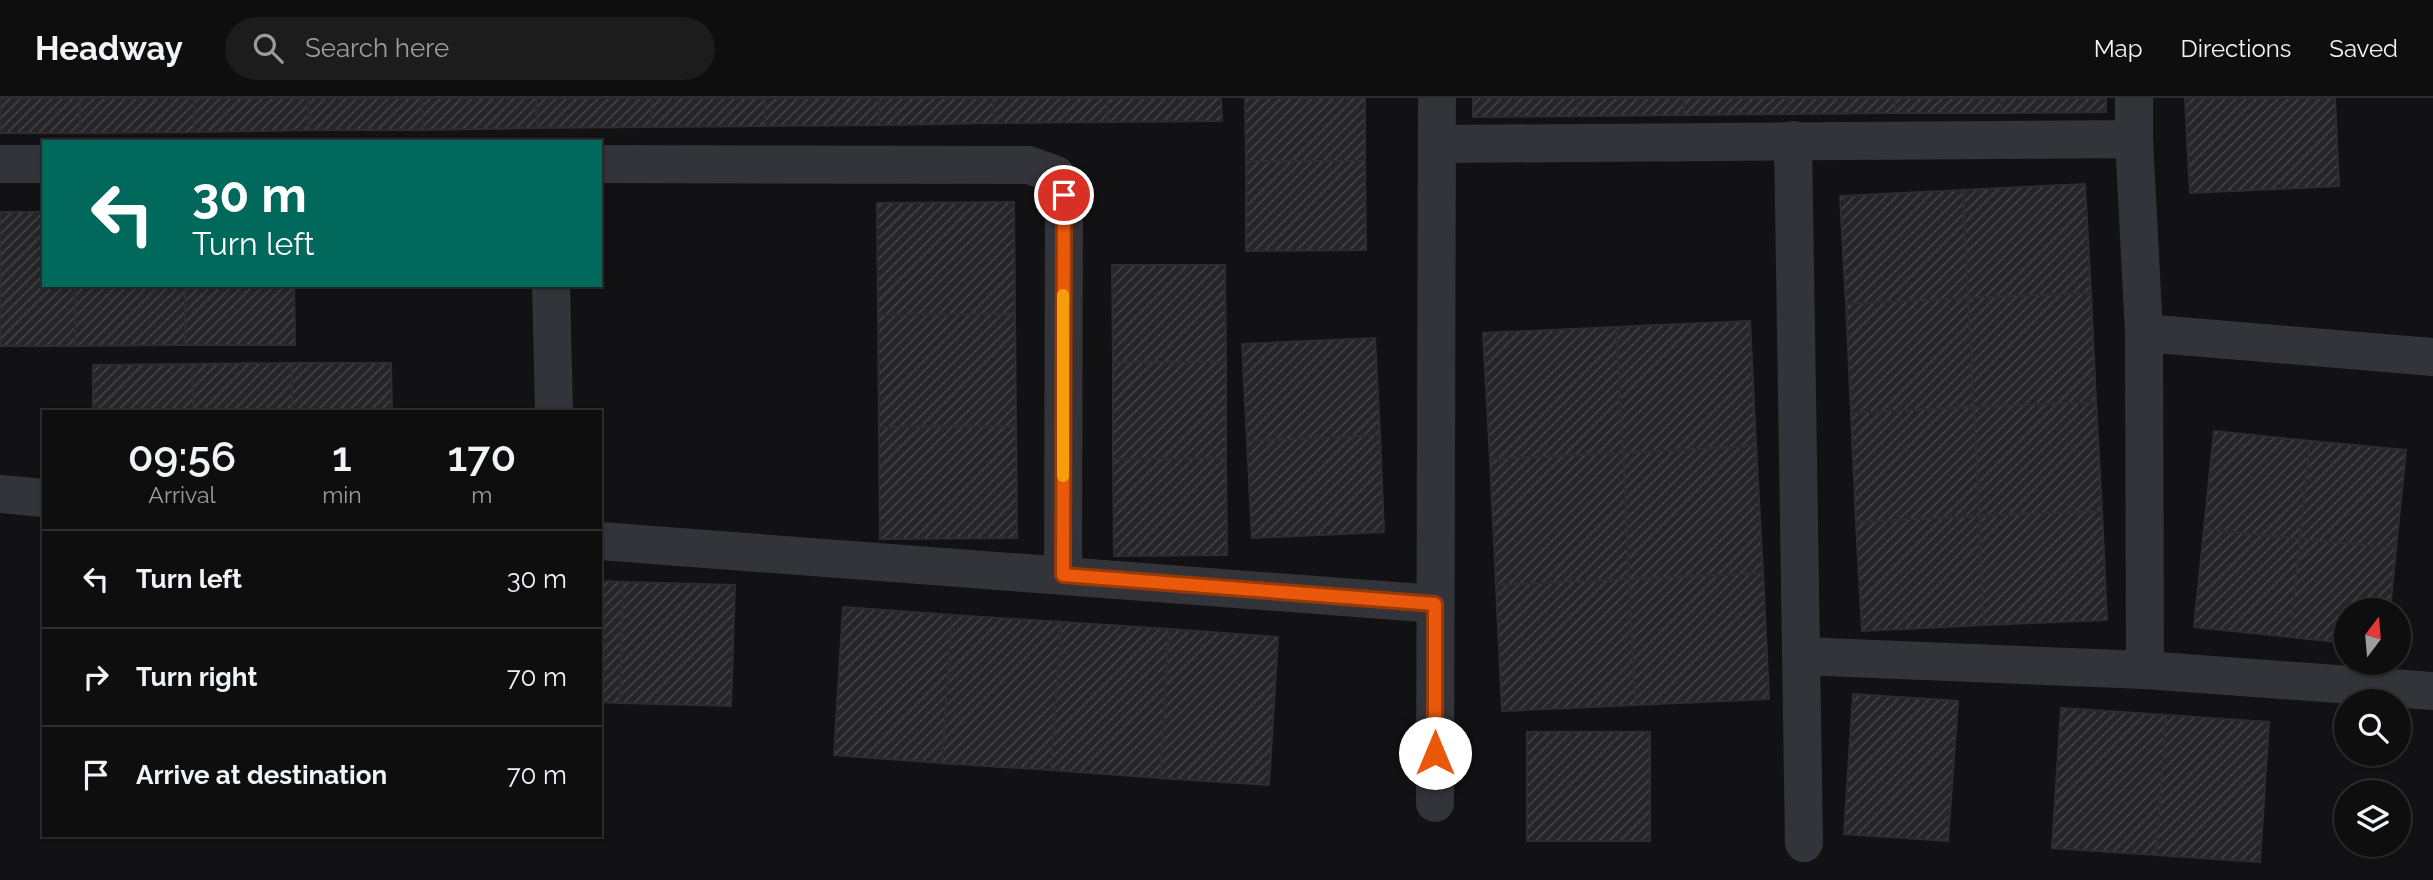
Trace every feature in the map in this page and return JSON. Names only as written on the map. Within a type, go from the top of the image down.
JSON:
[{"type":"street","points":[[1435,803],[1437,98]]},
{"type":"street","points":[[2134,98],[2144,332],[2145,670]]},
{"type":"street","points":[[1437,144],[2134,139]]},
{"type":"street","points":[[1793,140],[1804,843]]},
{"type":"street","points":[[0,164],[42,164]]},
{"type":"street","points":[[602,164],[1029,165],[1056,175],[1064,195],[1063,575]]},
{"type":"street","points":[[551,287],[554,410]]},
{"type":"street","points":[[2144,332],[2433,357]]},
{"type":"street","points":[[0,495],[42,498]]},
{"type":"street","points":[[602,541],[1435,604]]},
{"type":"street","points":[[1801,656],[2145,670],[2433,691]]},
{"type":"building","points":[[0,98],[80,98],[80,133],[0,133]]},
{"type":"building","points":[[80,98],[194,98],[194,132],[80,133]]},
{"type":"building","points":[[194,98],[308,98],[309,130],[194,132]]},
{"type":"building","points":[[308,98],[422,98],[423,130],[309,130]]},
{"type":"building","points":[[422,98],[536,98],[537,128],[423,130]]},
{"type":"building","points":[[536,98],[651,98],[651,127],[537,128]]},
{"type":"building","points":[[651,98],[765,98],[765,126],[651,127]]},
{"type":"building","points":[[765,98],[879,98],[879,125],[765,126]]},
{"type":"building","points":[[879,98],[993,98],[994,123],[879,125]]},
{"type":"building","points":[[993,98],[1107,98],[1108,122],[994,123]]},
{"type":"building","points":[[1107,98],[1221,98],[1222,121],[1108,122]]},
{"type":"building","points":[[1245,98],[1365,98],[1365,161],[1246,161]]},
{"type":"building","points":[[1473,98],[1578,98],[1578,116],[1473,117]]},
{"type":"building","points":[[1578,98],[1684,98],[1684,115],[1578,116]]},
{"type":"building","points":[[1684,98],[1789,98],[1790,114],[1684,115]]},
{"type":"building","points":[[1789,98],[1895,98],[1895,113],[1790,114]]},
{"type":"building","points":[[1895,98],[2001,98],[2001,113],[1895,113]]},
{"type":"building","points":[[2001,98],[2106,98],[2106,112],[2001,113]]},
{"type":"building","points":[[2185,98],[2335,98],[2339,186],[2190,193]]},
{"type":"building","points":[[1246,161],[1365,161],[1366,250],[1246,251]]},
{"type":"building","points":[[2085,184],[2091,293],[1968,298],[1963,190]]},
{"type":"building","points":[[1963,190],[1968,298],[1846,304],[1840,196]]},
{"type":"building","points":[[1014,202],[1015,314],[878,315],[877,203]]},
{"type":"building","points":[[0,212],[42,212],[42,287],[75,287],[75,346],[0,346]]},
{"type":"building","points":[[1112,265],[1225,265],[1226,362],[1113,362]]},
{"type":"building","points":[[75,287],[185,287],[185,345],[75,346]]},
{"type":"building","points":[[185,287],[294,287],[295,345],[185,345]]},
{"type":"building","points":[[2091,293],[2096,402],[1974,407],[1968,298]]},
{"type":"building","points":[[1968,298],[1974,407],[1851,413],[1846,304]]},
{"type":"building","points":[[1015,314],[1016,426],[879,427],[878,315]]},
{"type":"building","points":[[1750,321],[1756,446],[1623,453],[1616,327]]},
{"type":"building","points":[[1616,327],[1623,453],[1490,459],[1483,333]]},
{"type":"building","points":[[1375,338],[1380,435],[1247,441],[1242,344]]},
{"type":"building","points":[[1113,362],[1226,362],[1226,458],[1113,459]]},
{"type":"building","points":[[292,363],[391,363],[392,410],[292,410]]},
{"type":"building","points":[[292,363],[292,410],[193,410],[192,364]]},
{"type":"building","points":[[192,364],[193,410],[93,410],[93,365]]},
{"type":"building","points":[[2096,402],[2102,511],[1979,516],[1974,407]]},
{"type":"building","points":[[1974,407],[1979,516],[1856,522],[1851,413]]},
{"type":"building","points":[[1016,426],[1017,538],[880,539],[879,427]]},
{"type":"building","points":[[2214,431],[2310,441],[2300,539],[2204,529]]},
{"type":"building","points":[[1380,435],[1384,532],[1252,538],[1247,441]]},
{"type":"building","points":[[2310,441],[2406,450],[2396,548],[2300,539]]},
{"type":"building","points":[[1756,446],[1763,573],[1629,579],[1623,453]]},
{"type":"building","points":[[1623,453],[1629,579],[1496,585],[1490,459]]},
{"type":"building","points":[[1226,458],[1227,555],[1114,556],[1113,459]]},
{"type":"building","points":[[2102,511],[2107,620],[1984,625],[1979,516]]},
{"type":"building","points":[[1979,516],[1984,625],[1862,631],[1856,522]]},
{"type":"building","points":[[2204,529],[2300,539],[2290,637],[2194,627]]},
{"type":"building","points":[[2300,539],[2396,548],[2391,598],[2334,598],[2334,642],[2290,637]]},
{"type":"building","points":[[1763,573],[1769,699],[1635,705],[1629,579]]},
{"type":"building","points":[[1629,579],[1635,705],[1502,711],[1496,585]]},
{"type":"building","points":[[602,581],[623,582],[620,703],[602,702]]},
{"type":"building","points":[[623,582],[735,585],[731,706],[620,703]]},
{"type":"building","points":[[843,607],[952,615],[942,763],[834,755]]},
{"type":"building","points":[[952,615],[1061,622],[1051,770],[942,763]]},
{"type":"building","points":[[1061,622],[1169,629],[1160,778],[1051,770]]},
{"type":"building","points":[[1169,629],[1278,637],[1269,785],[1160,778]]},
{"type":"building","points":[[1853,694],[1958,701],[1948,841],[1844,834]]},
{"type":"building","points":[[2061,708],[2166,715],[2156,855],[2052,848]]},
{"type":"building","points":[[2166,715],[2269,722],[2260,862],[2156,855]]},
{"type":"building","points":[[1527,732],[1650,732],[1650,841],[1527,841]]},
{"type":"slow traffic","points":[[1063,295],[1063,476]]},
{"type":"route","points":[[1064,195],[1063,575],[1435,604],[1435,753]]}]
